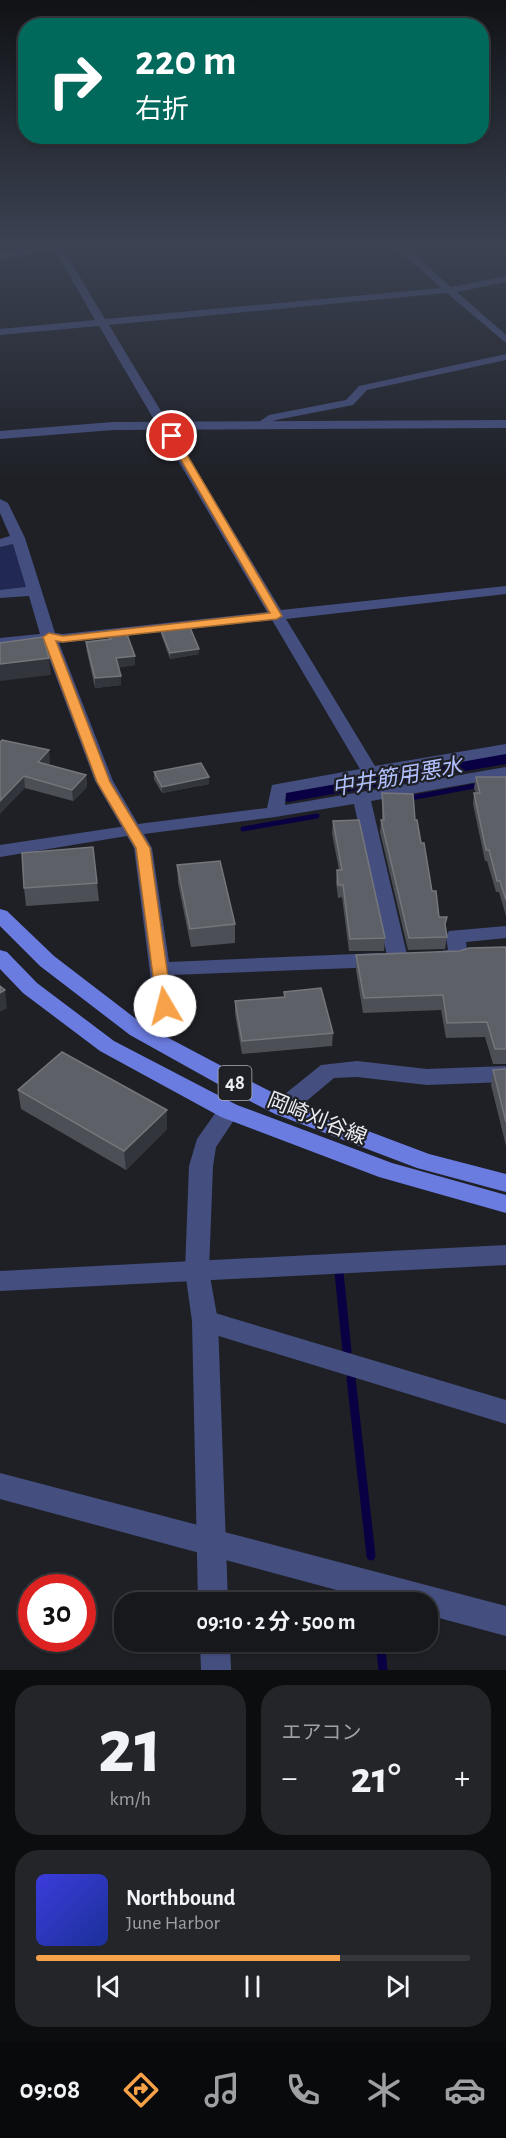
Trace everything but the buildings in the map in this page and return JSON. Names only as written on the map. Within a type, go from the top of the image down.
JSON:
[{"type":"main road","name":"岡崎刈谷線","points":[[0,915],[47,961],[137,1030],[283,1108],[425,1162],[506,1183]]},
{"type":"main road","name":"岡崎刈谷線","points":[[0,957],[30,987],[107,1046],[229,1111],[387,1171],[506,1204]]},
{"type":"street","points":[[0,332],[73,325]]},
{"type":"street","points":[[105,325],[370,772]]},
{"type":"street","points":[[489,325],[506,340]]},
{"type":"street","points":[[261,424],[273,417],[349,403],[363,388],[506,357]]},
{"type":"street","points":[[0,435],[113,426],[506,424]]},
{"type":"street","points":[[0,503],[18,538],[49,637],[104,782],[143,848],[165,1006],[137,1030]]},
{"type":"street","points":[[0,543],[18,538]]},
{"type":"street","points":[[0,643],[49,637],[63,639],[506,590]]},
{"type":"street","points":[[0,594],[33,591]]},
{"type":"street","points":[[274,812],[278,789],[506,749]]},
{"type":"street","points":[[0,851],[133,830],[274,812],[506,772]]},
{"type":"street","points":[[361,797],[398,959]]},
{"type":"street","points":[[159,969],[458,957],[456,936],[506,932]]},
{"type":"street","points":[[283,1108],[312,1087],[329,1070],[357,1069],[427,1077],[506,1074]]},
{"type":"street","points":[[213,1592],[205,1321],[197,1271],[201,1166],[205,1145],[229,1111]]},
{"type":"street","points":[[0,1281],[506,1255]]},
{"type":"street","points":[[205,1321],[506,1412]]},
{"type":"street","points":[[0,1486],[506,1621]]},
{"type":"street","points":[[215,1652],[216,1670]]},
{"type":"shaded area","points":[[19,542],[33,591],[0,594],[0,547]]},
{"type":"waterway","name":"中井筋用悪水","points":[[288,796],[506,758]]},
{"type":"waterway","points":[[405,799],[480,785]]},
{"type":"waterway","points":[[243,829],[317,816]]},
{"type":"waterway","points":[[339,1272],[347,1351]]},
{"type":"waterway","points":[[351,1378],[371,1556]]},
{"type":"waterway","points":[[381,1652],[383,1670]]},
{"type":"route","points":[[165,1006],[143,848],[104,782],[49,637],[63,639],[277,616],[172,436]]}]
